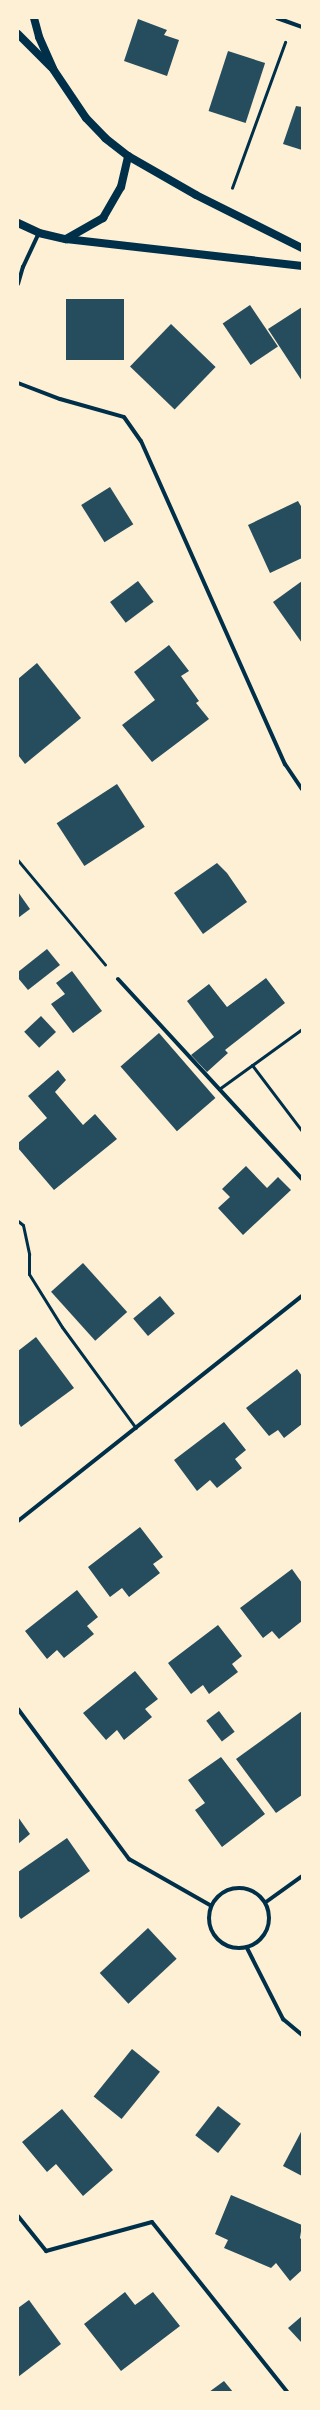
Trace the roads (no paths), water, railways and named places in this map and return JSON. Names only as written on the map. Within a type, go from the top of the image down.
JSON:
[{"type":"main road","points":[[34,18],[39,37],[54,69],[86,118],[105,138],[128,156],[196,194],[302,248]]},
{"type":"main road","points":[[18,34],[54,69]]},
{"type":"main road","points":[[66,239],[103,218],[121,187],[128,156]]},
{"type":"main road","points":[[18,223],[39,233],[66,239],[302,266]]},
{"type":"street","points":[[277,18],[302,27]]},
{"type":"street","points":[[18,284],[23,267],[39,233]]},
{"type":"street","points":[[18,383],[60,399],[124,417],[141,441],[285,764],[302,789]]},
{"type":"street","points":[[118,979],[302,1179]]},
{"type":"street","points":[[18,1521],[137,1429],[302,1296]]},
{"type":"street","points":[[18,1709],[129,1859],[210,1905]]},
{"type":"street","points":[[266,1902],[302,1876]]},
{"type":"street","points":[[239,1887],[261,1896],[266,1902],[270,1918],[261,1940],[247,1948],[239,1949],[217,1940],[208,1918],[210,1905],[217,1896],[239,1887]]},
{"type":"street","points":[[247,1948],[283,2019],[302,2035]]},
{"type":"street","points":[[18,2216],[46,2251],[152,2222],[287,2392]]},
{"type":"lane","points":[[219,1089],[302,1029]]},
{"type":"lane","points":[[252,1064],[302,1131]]},
{"type":"lane","points":[[18,1220],[23,1225],[28,1247],[29,1274],[62,1327],[137,1429]]}]
